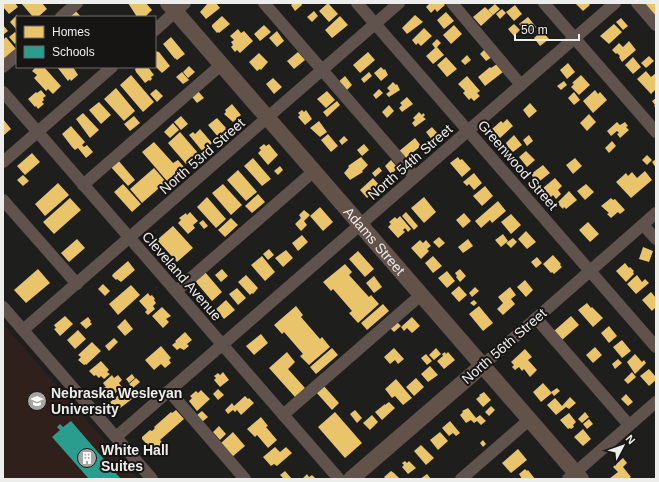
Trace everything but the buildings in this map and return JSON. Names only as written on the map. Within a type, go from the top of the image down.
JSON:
[{"type":"main road","name":"Adams Street","points":[[176,6],[222,64],[268,118],[483,364],[575,477]]},
{"type":"main road","name":"North 56th Street","points":[[351,479],[483,364]]},
{"type":"street","points":[[62,16],[77,3]]},
{"type":"street","points":[[264,3],[415,177]]},
{"type":"street","name":"Greenwood Street","points":[[357,3],[656,347]]},
{"type":"street","name":"North 53rd Street","points":[[23,330],[399,3]]},
{"type":"street","points":[[452,3],[521,84]]},
{"type":"street","points":[[544,3],[656,132]]},
{"type":"street","name":"North 54th Street","points":[[116,437],[615,3]]},
{"type":"street","points":[[637,3],[656,25]]},
{"type":"street","points":[[156,29],[176,6]]},
{"type":"street","points":[[3,68],[16,56]]},
{"type":"street","points":[[83,184],[222,64]]},
{"type":"street","points":[[3,162],[111,68]]},
{"type":"street","name":"Cleveland Avenue","points":[[3,92],[339,479]]},
{"type":"street","points":[[176,291],[314,170]]},
{"type":"street","points":[[3,200],[76,284]]},
{"type":"street","name":"North 56th Street","points":[[483,364],[656,214]]},
{"type":"street","points":[[643,224],[656,239]]},
{"type":"street","points":[[283,415],[422,294]]},
{"type":"street","points":[[3,307],[152,479]]},
{"type":"street","points":[[536,318],[629,425]]},
{"type":"street","points":[[169,391],[245,479]]},
{"type":"street","points":[[575,477],[629,425],[656,402]]},
{"type":"street","points":[[461,479],[529,420]]},
{"type":"shaded area","name":"Nebraska Wesleyan University","points":[[3,324],[138,479],[3,479]]},
{"type":"place","name":"Nebraska Wesleyan University","points":[[37,401]]},
{"type":"place","name":"White Hall Suites","points":[[87,458]]}]
